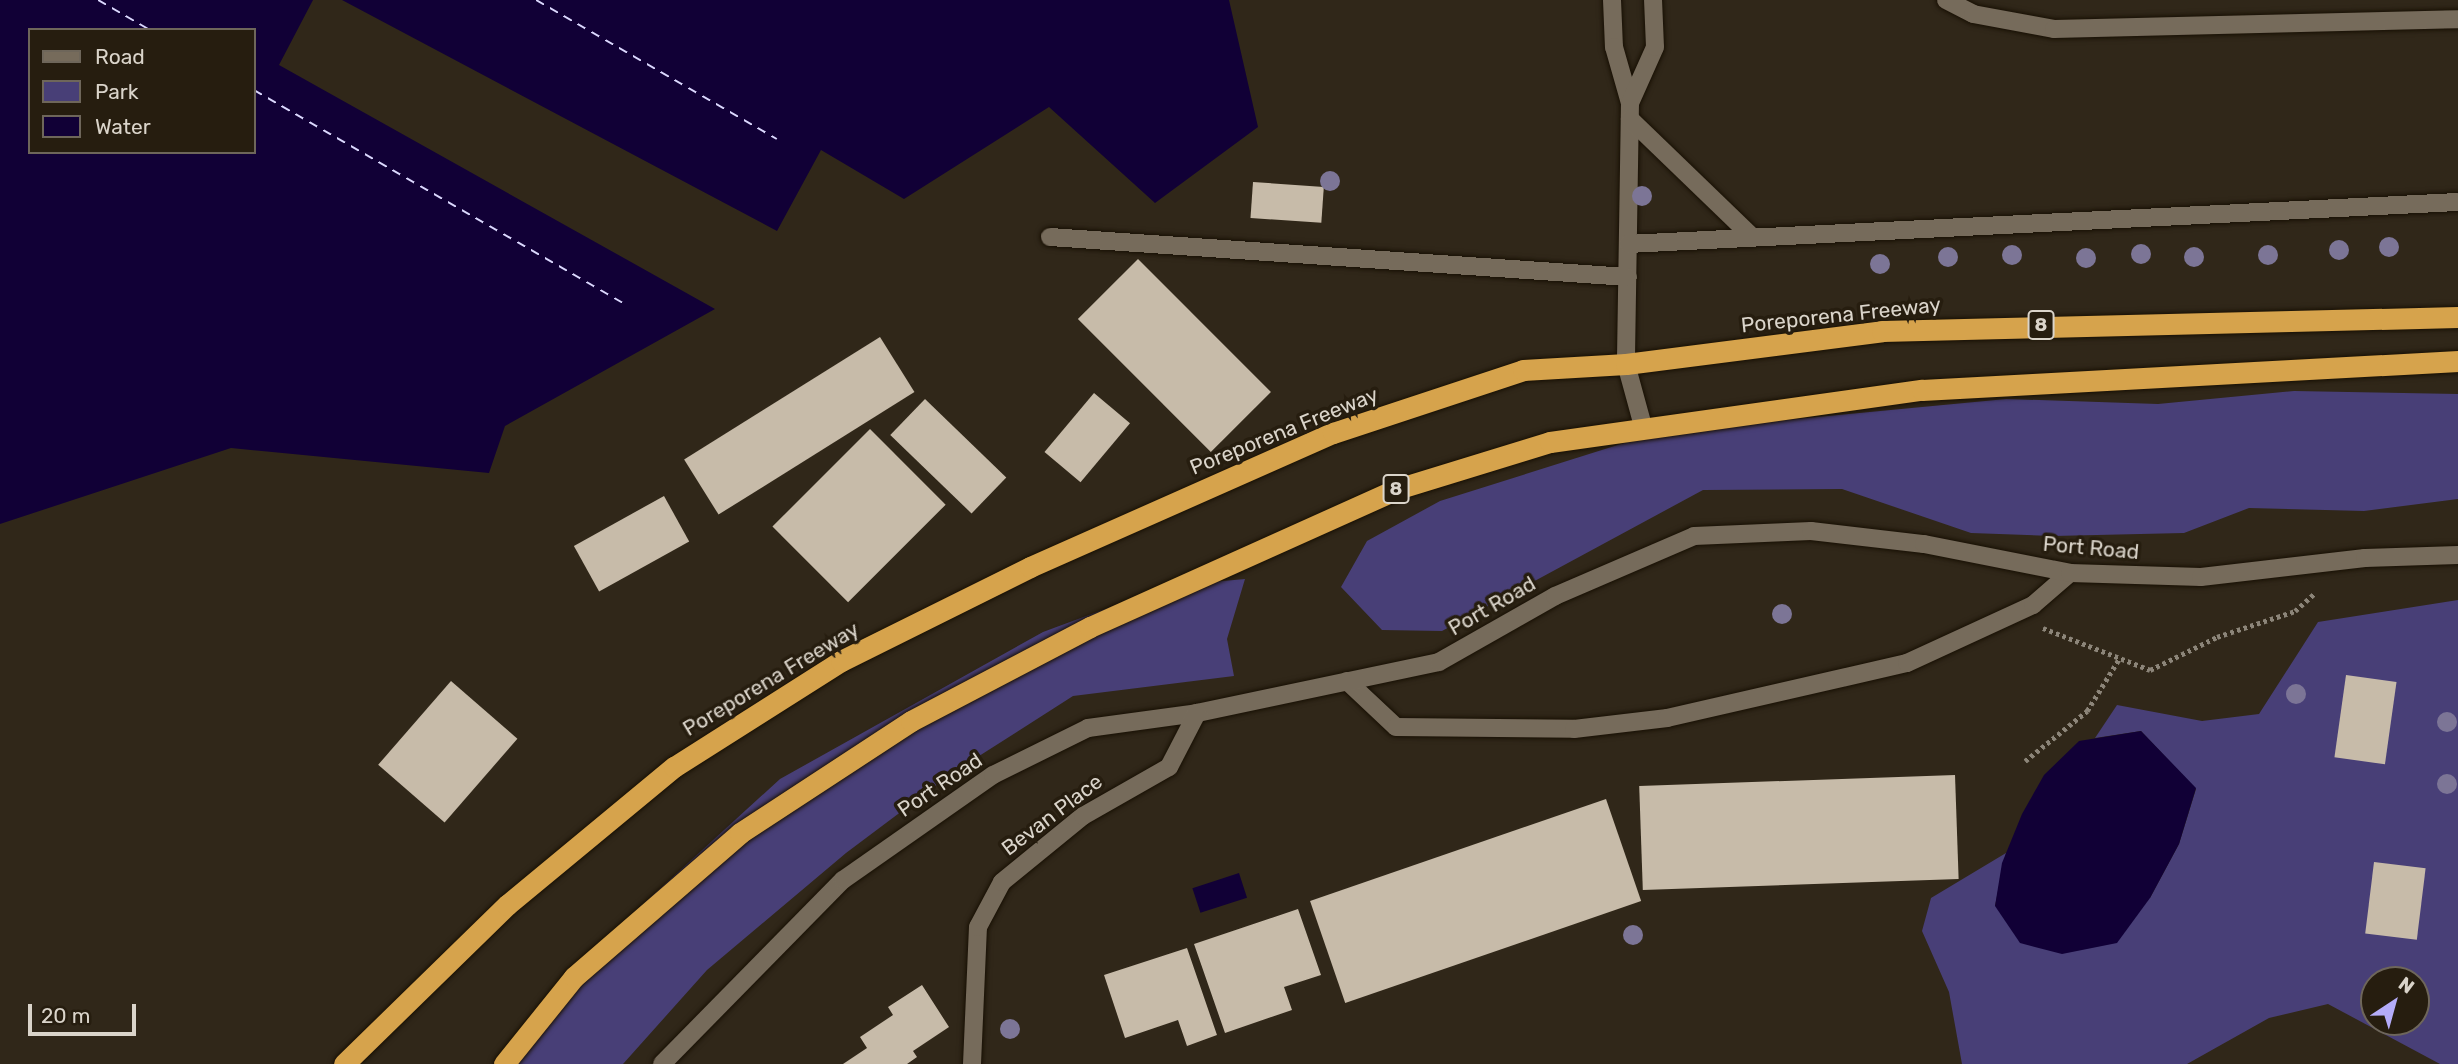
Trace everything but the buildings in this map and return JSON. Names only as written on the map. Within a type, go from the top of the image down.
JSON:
[{"type":"highway","name":"Poreporena Freeway","points":[[344,1064],[507,905],[674,767],[841,661],[1030,567],[1333,433],[1523,370],[1626,364],[1882,331],[2458,317]]},
{"type":"highway","name":"8","points":[[504,1064],[574,976],[740,833],[911,720],[1090,627],[1397,489],[1550,442],[1643,426],[1922,390],[2458,361]]},
{"type":"street","points":[[1612,0],[1614,47],[1630,111],[1626,364],[1643,426]]},
{"type":"street","points":[[1630,111],[1655,47],[1653,0]]},
{"type":"street","points":[[1946,0],[1973,14],[2054,29],[2458,19]]},
{"type":"street","points":[[1630,111],[1752,237]]},
{"type":"street","points":[[1628,244],[2458,202]]},
{"type":"street","points":[[1050,237],[1628,277]]},
{"type":"street","name":"Port Road","points":[[662,1064],[843,880],[993,775],[1088,728],[1197,713],[1439,662],[1555,596],[1694,536],[1811,531],[1924,544],[2070,573],[2201,577],[2352,559],[2458,555]]},
{"type":"street","points":[[1347,681],[1396,727],[1574,729],[1667,718],[1907,663],[2020,612],[2070,573]]},
{"type":"street","name":"Bevan Place","points":[[972,1064],[978,927],[1002,882],[1083,816],[1169,767],[1197,713]]},
{"type":"path","points":[[2020,612],[2054,636],[2150,670],[2217,637],[2295,611],[2352,559]]},
{"type":"path","points":[[2025,761],[2087,711],[2119,659]]},
{"type":"green space","points":[[2294,391],[2458,394],[2458,499],[2364,511],[2249,508],[2184,533],[2053,536],[1971,533],[1842,489],[1703,490],[1442,631],[1382,630],[1341,587],[1367,541],[1440,501],[1659,432],[2006,399],[2158,404]]},
{"type":"green space","points":[[1245,579],[1227,639],[1234,676],[1073,696],[954,772],[846,853],[707,970],[623,1064],[496,1064],[584,958],[780,779],[1043,632],[1167,586]]},
{"type":"green space","points":[[2458,600],[2458,1064],[2440,1064],[2388,1036],[2430,1036],[2430,966],[2360,966],[2360,1021],[2328,1004],[2269,1018],[2187,1064],[1962,1064],[1949,992],[1922,931],[1931,898],[2006,853],[1995,906],[2150,898],[2179,844],[2196,789],[2141,731],[2095,738],[2117,705],[2202,721],[2259,714],[2318,622]]},
{"type":"water","points":[[0,0],[313,0],[279,65],[715,309],[505,426],[489,473],[231,448],[0,524]]},
{"type":"water","points":[[342,0],[1229,0],[1258,127],[1155,203],[1049,107],[904,199],[821,150],[777,231]]},
{"type":"water","points":[[2141,731],[2196,788],[2179,844],[2150,898],[2117,943],[2062,954],[2020,943],[1995,906],[2002,863],[2022,814],[2044,775],[2079,741]]},
{"type":"water","points":[[1239,873],[1247,898],[1200,913],[1192,888]]},
{"type":"ferry route","points":[[98,0],[147,28]]},
{"type":"ferry route","points":[[536,0],[777,139]]},
{"type":"ferry route","points":[[256,91],[627,305]]}]
